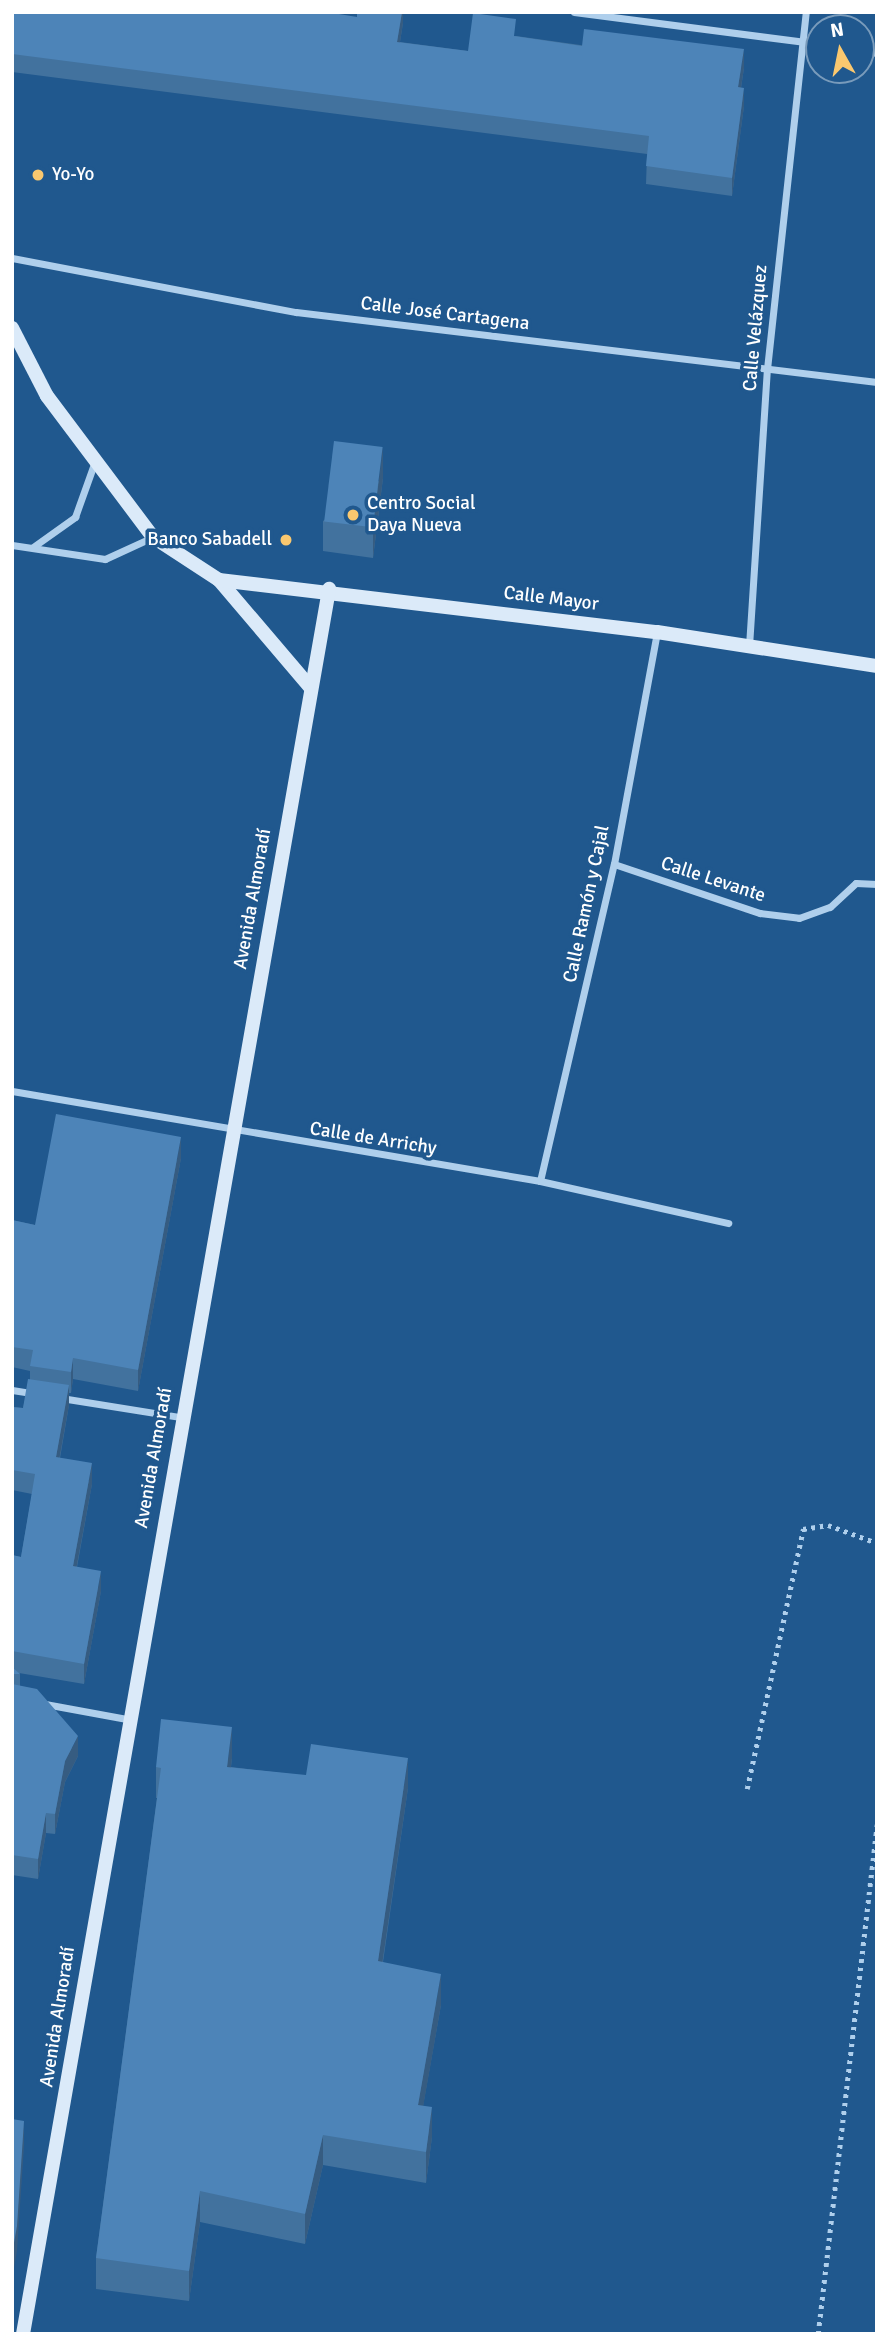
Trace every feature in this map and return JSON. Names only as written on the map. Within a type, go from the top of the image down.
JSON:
[{"type":"street","points":[[574,12],[805,42]]},
{"type":"street","name":"Calle Velázquez","points":[[749,647],[767,369],[806,12]]},
{"type":"street","name":"Calle José Cartagena","points":[[12,258],[296,312],[877,382]]},
{"type":"street","points":[[12,328],[47,396],[94,464],[153,537],[219,580],[310,687]]},
{"type":"street","points":[[33,547],[75,517],[94,464]]},
{"type":"street","points":[[12,545],[33,547],[69,559],[105,559],[153,537]]},
{"type":"street","name":"Calle Mayor","points":[[219,580],[329,589],[657,632],[877,666]]},
{"type":"street","name":"Avenida Almoradí","points":[[23,2334],[127,1719],[329,589]]},
{"type":"street","name":"Calle Ramón y Cajal","points":[[540,1181],[614,864],[657,632]]},
{"type":"street","name":"Calle Levante","points":[[614,864],[760,913],[799,918],[830,907],[856,883],[877,884]]},
{"type":"street","name":"Calle de Arrichy","points":[[12,1091],[231,1132],[540,1181],[728,1223]]},
{"type":"street","points":[[12,1390],[38,1394]]},
{"type":"street","points":[[51,1396],[180,1417]]},
{"type":"street","points":[[38,1703],[127,1719]]},
{"type":"path","points":[[747,1789],[803,1529],[828,1525],[877,1543]]},
{"type":"path","points":[[818,2334],[877,1824]]},
{"type":"building","points":[[12,12],[327,12],[357,17],[357,12],[402,12],[397,42],[468,51],[473,13],[516,19],[514,36],[582,46],[584,29],[744,49],[738,87],[744,88],[732,178],[646,166],[649,136],[12,54]]},
{"type":"building","points":[[334,441],[383,447],[373,527],[324,521]]},
{"type":"building","points":[[56,1114],[181,1137],[138,1370],[73,1358],[71,1372],[30,1366],[33,1350],[12,1347],[12,1220],[35,1225]]},
{"type":"building","points":[[28,1379],[69,1385],[56,1457],[92,1463],[73,1566],[101,1571],[84,1664],[12,1651],[12,1555],[21,1557],[35,1474],[12,1470],[12,1407],[23,1408]]},
{"type":"building","points":[[12,1684],[37,1689],[78,1736],[65,1761],[55,1814],[46,1813],[38,1859],[12,1855]]},
{"type":"building","points":[[161,1719],[232,1727],[227,1767],[306,1775],[311,1744],[408,1758],[378,1961],[441,1974],[418,2105],[432,2107],[426,2152],[323,2135],[305,2214],[200,2191],[189,2271],[96,2258],[161,1768],[156,1767]]},
{"type":"building","points":[[12,2119],[24,2121],[17,2226],[12,2254]]},
{"type":"place","name":"Yo-Yo","points":[[38,175]]},
{"type":"place","name":"Centro Social Daya Nueva","points":[[353,515]]},
{"type":"place","name":"Banco Sabadell","points":[[286,540]]}]
